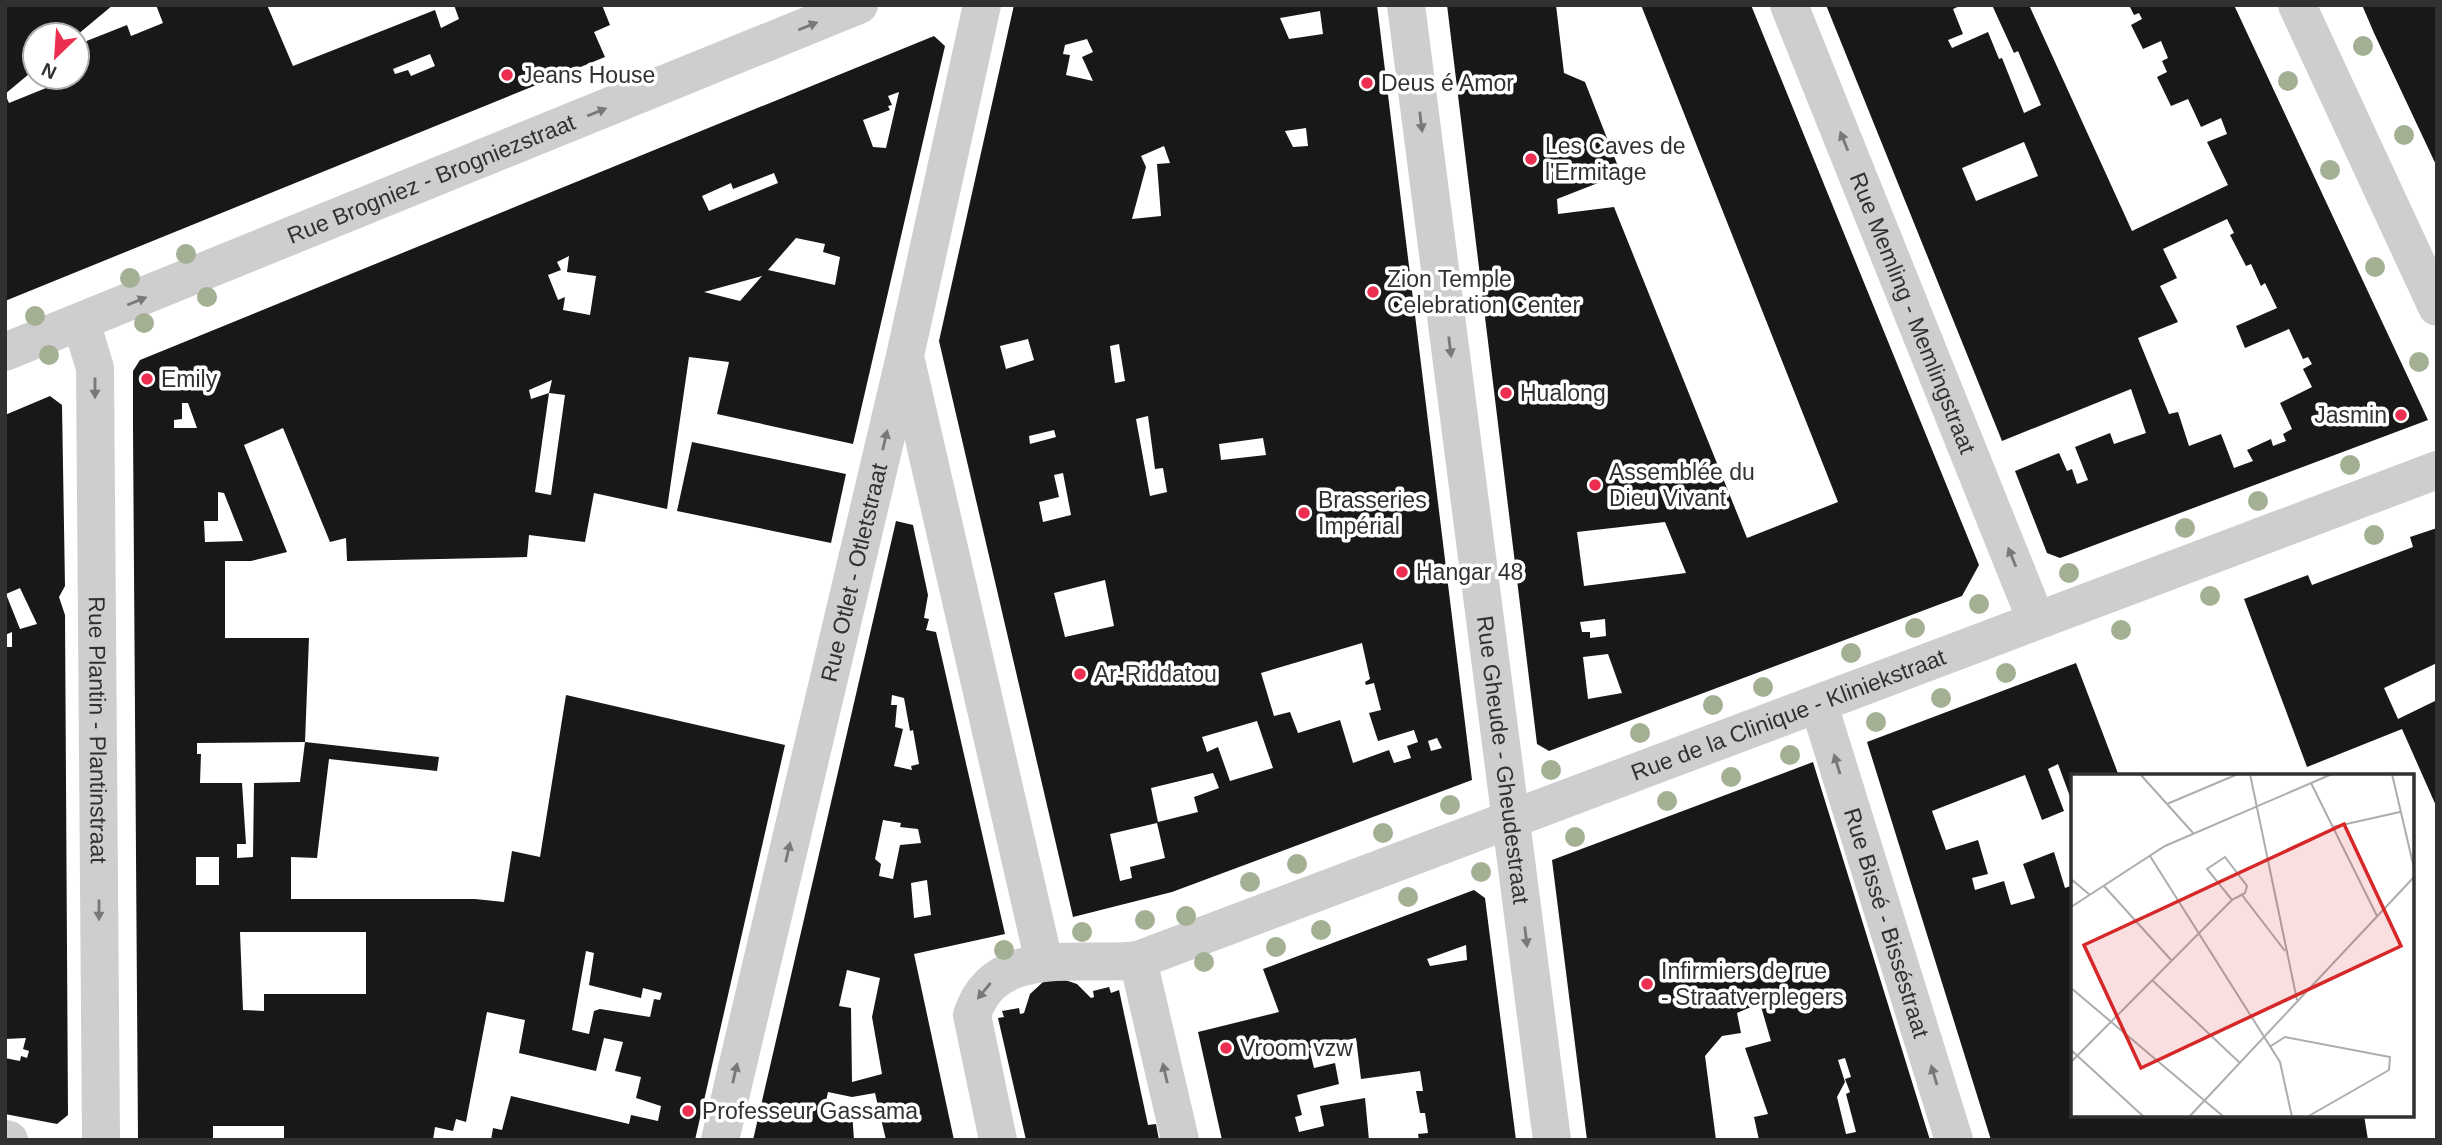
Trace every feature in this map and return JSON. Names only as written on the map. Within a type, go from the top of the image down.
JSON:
[{"type":"street","name":"Rue Brogniez - Brogniezstraat","points":[[5,352],[859,5]]},
{"type":"street","name":"Rue Otlet - Otletstraat","points":[[720,1140],[905,356],[982,5]]},
{"type":"street","name":"Rue Gheude - Gheudestraat","points":[[1406,5],[1552,1140]]},
{"type":"street","name":"Rue Memling - Memlingstraat","points":[[1789,5],[2036,620]]},
{"type":"street","points":[[2297,5],[2437,307]]},
{"type":"street","name":"Rue Plantin - Plantinstraat","points":[[81,322],[95,368],[101,1140]]},
{"type":"street","points":[[905,356],[1044,962]]},
{"type":"street","name":"Rue de la Clinique - Kliniekstraat","points":[[998,1140],[972,1015],[977,999],[990,982],[1013,969],[1044,962],[1112,963],[1138,960],[2437,470]]},
{"type":"street","name":"Rue Bissé - Bisséstraat","points":[[1819,705],[1954,1140]]},
{"type":"street","points":[[1138,960],[1180,1140]]},
{"type":"building","points":[[5,5],[113,5],[91,23],[91,21],[21,21],[21,81],[5,94]]},
{"type":"building","points":[[156,5],[267,5],[293,66],[435,10],[441,28],[459,19],[454,5],[602,5],[610,25],[594,32],[605,57],[5,301],[5,94],[9,103],[39,91],[91,91],[91,39],[127,25],[131,36],[163,23]],"holes":[[[430,54],[435,66],[411,76],[408,70],[395,74],[393,69]]]},
{"type":"building","points":[[1014,5],[1377,5],[1472,780],[1172,892],[1073,917],[939,341]],"holes":[[[1320,11],[1323,34],[1289,39],[1280,18]],[[1087,39],[1093,52],[1082,57],[1093,81],[1066,75],[1070,55],[1063,54],[1065,45]],[[1306,128],[1308,146],[1293,147],[1285,131]],[[1164,146],[1170,163],[1157,164],[1161,216],[1132,219],[1146,167],[1141,156]],[[1028,339],[1034,360],[1006,369],[1000,346]],[[1119,344],[1125,381],[1115,383],[1110,346]],[[1148,416],[1155,469],[1163,468],[1167,492],[1150,496],[1136,419]],[[1054,430],[1056,437],[1030,444],[1029,436]],[[1263,438],[1266,455],[1221,460],[1219,444]],[[1063,473],[1071,515],[1043,522],[1039,502],[1059,497],[1054,475]],[[1105,580],[1114,626],[1065,637],[1054,593]],[[1362,643],[1370,679],[1365,682],[1366,685],[1374,683],[1381,710],[1369,713],[1378,741],[1414,730],[1418,742],[1407,746],[1411,758],[1394,763],[1389,750],[1353,763],[1340,720],[1298,733],[1290,712],[1274,716],[1261,673]],[[1257,721],[1273,768],[1230,781],[1218,747],[1207,752],[1202,737]],[[1437,738],[1442,748],[1431,751],[1428,741]],[[1213,773],[1219,788],[1194,797],[1198,812],[1158,822],[1151,788]],[[1157,823],[1165,858],[1130,867],[1132,878],[1120,881],[1110,834]]]},
{"type":"building","points":[[1447,5],[1556,5],[1564,73],[1585,82],[1621,174],[1557,199],[1558,214],[1614,207],[1747,538],[1838,502],[1641,5],[1751,5],[1979,565],[1962,596],[1549,751],[1537,744]],"holes":[[[1665,522],[1686,573],[1584,586],[1577,532]],[[1605,619],[1606,636],[1590,638],[1590,632],[1582,632],[1580,622]],[[1608,654],[1622,693],[1588,699],[1583,657]]]},
{"type":"building","points":[[1826,5],[1962,5],[1953,9],[1963,34],[1948,40],[1952,48],[1988,32],[1999,59],[2002,58],[2024,113],[2041,105],[2018,51],[2014,53],[1992,5],[2029,5],[2132,231],[2228,185],[2207,142],[2227,134],[2221,118],[2201,127],[2188,99],[2171,106],[2157,77],[2167,72],[2162,61],[2168,58],[2161,41],[2143,49],[2131,25],[2142,19],[2139,13],[2134,15],[2129,5],[2234,5],[2428,420],[2060,558],[2047,553],[2015,471],[2059,453],[2067,471],[2072,469],[2077,484],[2088,480],[2075,447],[2110,433],[2114,444],[2146,433],[2131,389],[2002,441]],"holes":[[[2024,142],[2038,176],[1976,201],[1962,168]],[[2227,219],[2234,233],[2230,235],[2246,266],[2251,264],[2261,286],[2265,283],[2277,308],[2236,326],[2245,348],[2289,329],[2303,359],[2308,357],[2312,364],[2303,369],[2312,387],[2280,403],[2292,429],[2283,434],[2286,441],[2273,446],[2271,439],[2247,450],[2253,461],[2234,468],[2221,434],[2189,446],[2178,412],[2169,414],[2138,338],[2178,322],[2160,286],[2177,278],[2163,249]]]},
{"type":"building","points":[[2362,5],[2437,5],[2437,167],[2374,33]]},
{"type":"building","points":[[934,36],[945,46],[853,444],[717,414],[729,362],[689,357],[667,509],[594,493],[585,542],[529,535],[527,557],[347,561],[346,538],[330,542],[283,428],[244,445],[287,552],[251,561],[225,561],[225,638],[309,638],[305,742],[439,757],[437,771],[329,759],[317,858],[291,857],[291,899],[475,899],[504,902],[512,851],[540,857],[566,695],[785,745],[695,1140],[491,1140],[493,1128],[502,1130],[511,1096],[629,1124],[631,1115],[658,1121],[661,1106],[636,1098],[641,1077],[615,1071],[623,1042],[604,1038],[596,1071],[519,1053],[525,1020],[487,1012],[466,1122],[456,1119],[453,1131],[435,1127],[433,1140],[284,1140],[284,1126],[213,1126],[213,1140],[138,1140],[133,371],[140,360]],"holes":[[[899,92],[886,148],[873,147],[863,120],[890,110],[888,106],[892,105],[888,96]],[[774,173],[778,183],[709,211],[702,196],[731,183],[733,189]],[[796,238],[825,244],[823,252],[840,257],[835,285],[768,270]],[[569,256],[567,272],[596,276],[590,315],[563,310],[565,297],[558,300],[548,275],[561,270],[557,262]],[[762,276],[740,301],[704,292]],[[552,380],[549,393],[531,399],[529,390]],[[549,393],[565,395],[551,495],[535,492]],[[182,403],[188,403],[197,428],[174,428],[174,420],[182,419]],[[218,492],[224,493],[243,541],[205,542],[204,521],[218,521]],[[305,742],[300,782],[254,783],[253,857],[237,858],[237,844],[246,844],[242,783],[200,783],[201,754],[197,754],[197,743]],[[196,857],[219,857],[219,885],[196,885]],[[240,932],[366,932],[366,994],[264,994],[264,1011],[243,1010]],[[586,951],[594,953],[589,985],[641,998],[643,988],[662,993],[660,1000],[654,999],[650,1017],[600,1009],[594,1011],[589,1034],[572,1030]]]},
{"type":"building","points":[[50,396],[62,405],[65,586],[59,597],[65,615],[68,1115],[57,1124],[5,1114],[5,1058],[20,1061],[21,1056],[27,1058],[29,1051],[23,1049],[26,1038],[5,1039],[5,647],[12,647],[12,632],[5,635],[5,415]],"holes":[[[20,588],[37,624],[20,629],[6,594]]]},
{"type":"building","points":[[692,442],[846,474],[831,543],[677,511]]},
{"type":"building","points":[[896,521],[913,525],[928,595],[924,618],[929,619],[926,630],[936,632],[1005,934],[914,954],[954,1140],[886,1140],[875,1093],[852,1097],[828,1092],[825,1106],[852,1111],[854,1140],[753,1140]],"holes":[[[892,695],[904,698],[919,764],[911,766],[912,770],[894,766],[903,729],[895,727],[897,705],[891,705]],[[883,820],[901,823],[900,827],[918,829],[921,843],[900,845],[893,879],[879,876],[881,864],[875,859]],[[927,880],[931,915],[914,918],[911,883]],[[847,970],[880,978],[872,1017],[882,1074],[852,1082],[851,1008],[839,1006]]]},
{"type":"building","points":[[2437,528],[2437,663],[2384,688],[2398,719],[2437,700],[2437,808],[2402,729],[2307,767],[2244,599],[2308,575],[2312,585],[2413,547],[2410,537]]},
{"type":"building","points":[[2076,663],[2118,774],[2071,774],[2071,799],[2058,764],[2048,769],[2064,811],[2042,820],[2025,775],[1932,811],[1946,850],[1978,840],[1988,874],[1972,878],[1975,890],[2004,881],[2011,905],[2035,898],[2023,864],[2054,852],[2065,888],[2071,886],[2071,1117],[2364,1117],[2368,1140],[1991,1140],[1867,742]]},
{"type":"building","points":[[1813,762],[1930,1140],[1759,1140],[1754,1117],[1768,1114],[1745,1048],[1771,1041],[1760,1003],[1737,1013],[1741,1033],[1722,1036],[1705,1056],[1716,1140],[1587,1140],[1552,860]],"holes":[[[1845,1058],[1851,1077],[1845,1079],[1850,1092],[1846,1094],[1856,1132],[1846,1134],[1837,1097],[1845,1082],[1838,1060]]]},
{"type":"building","points":[[1474,890],[1485,898],[1516,1140],[1419,1140],[1418,1134],[1428,1133],[1425,1113],[1420,1113],[1416,1091],[1423,1091],[1420,1071],[1361,1079],[1356,1038],[1309,1048],[1314,1068],[1335,1063],[1339,1084],[1297,1095],[1302,1115],[1295,1117],[1299,1132],[1324,1126],[1320,1106],[1365,1098],[1369,1140],[1222,1140],[1198,1032],[1279,1012],[1263,969]],"holes":[[[1466,945],[1467,960],[1430,966],[1427,959]]]},
{"type":"building","points":[[1062,979],[1077,984],[1091,998],[1094,997],[1093,991],[1109,987],[1111,993],[1119,990],[1148,1125],[1156,1124],[1159,1140],[1026,1140],[998,1018],[1004,1017],[1002,1011],[1019,1008],[1020,1014],[1024,1013],[1030,994],[1043,982]]},
{"type":"place","name":"Jeans House","points":[[507,75]]},
{"type":"place","name":"Deus é Amor","points":[[1367,83]]},
{"type":"place","name":"Les Caves de l'Ermitage","points":[[1531,159]]},
{"type":"place","name":"Zion Temple Celebration Center","points":[[1373,292]]},
{"type":"place","name":"Emily","points":[[147,379]]},
{"type":"place","name":"Hualong","points":[[1506,393]]},
{"type":"place","name":"Jasmin","points":[[2401,415]]},
{"type":"place","name":"Assemblée du Dieu Vivant","points":[[1595,485]]},
{"type":"place","name":"Brasseries Impérial","points":[[1304,513]]},
{"type":"place","name":"Hangar 48","points":[[1402,572]]},
{"type":"place","name":"Ar-Riddatou","points":[[1080,674]]},
{"type":"place","name":"Infirmiers de rue - Straatverplegers","points":[[1647,984]]},
{"type":"place","name":"Vroom vzw","points":[[1226,1048]]},
{"type":"place","name":"Professeur Gassama","points":[[688,1111]]}]
